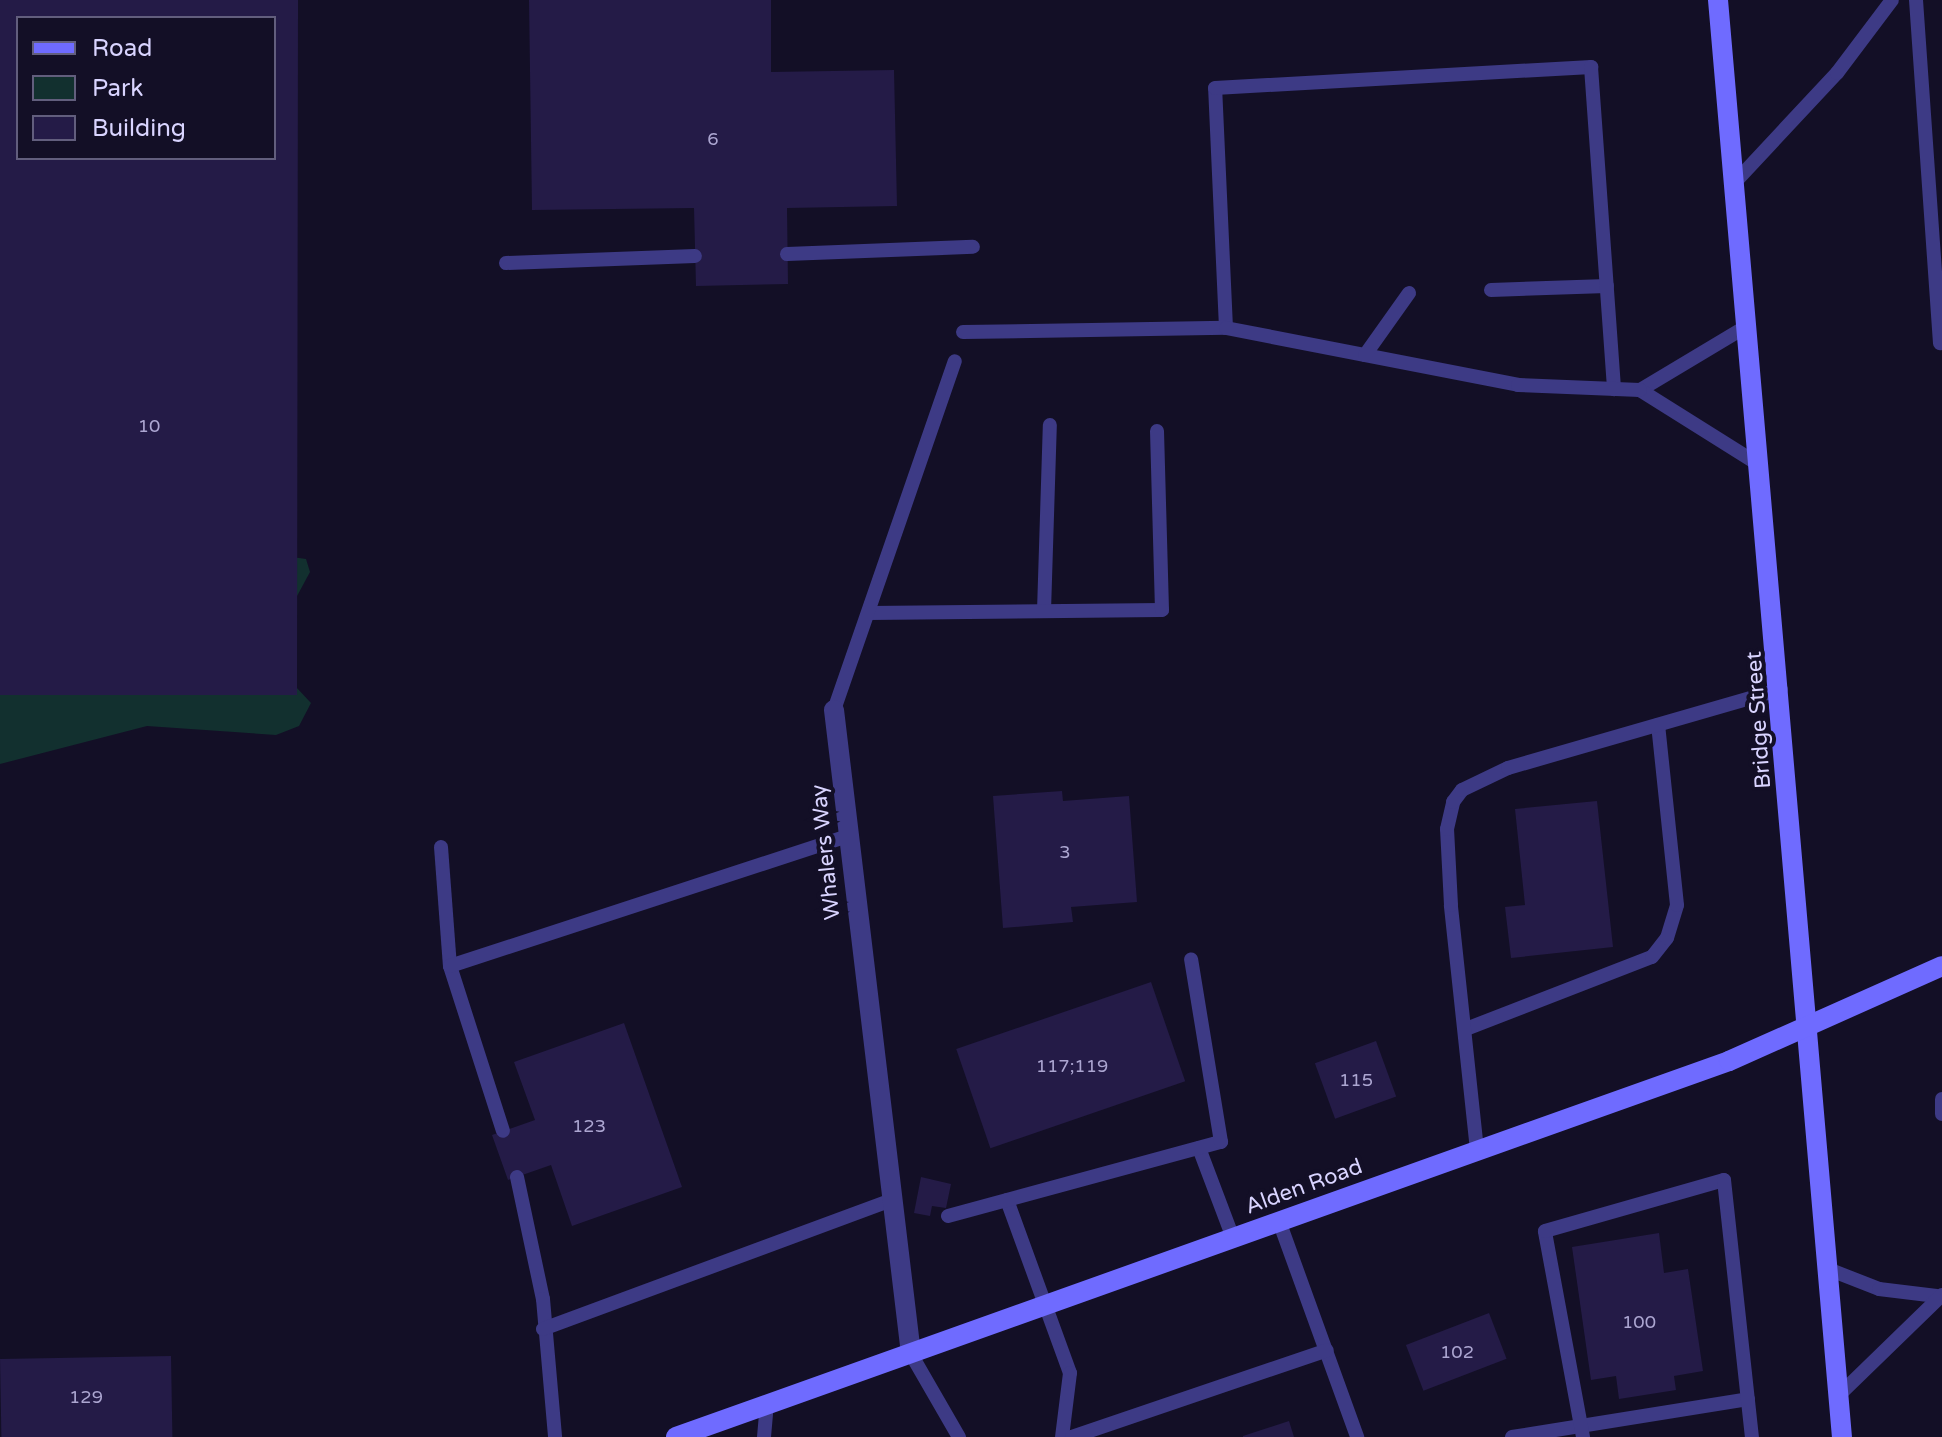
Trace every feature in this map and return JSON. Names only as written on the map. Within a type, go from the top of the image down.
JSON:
[{"type":"street","name":"Bridge Street","points":[[1718,0],[1738,179],[1747,326],[1763,467],[1805,1022],[1842,1437]]},
{"type":"street","name":"Whalers Way","points":[[834,710],[911,1354]]},
{"type":"street","name":"Alden Road","points":[[676,1437],[1729,1061],[1805,1022],[1942,966]]},
{"type":"lane","points":[[1738,179],[1837,73],[1892,0]]},
{"type":"lane","points":[[1916,0],[1940,343]]},
{"type":"lane","points":[[1226,328],[1215,88],[1591,67],[1614,389]]},
{"type":"lane","points":[[787,254],[973,247]]},
{"type":"lane","points":[[506,263],[695,256]]},
{"type":"lane","points":[[1491,290],[1607,286]]},
{"type":"lane","points":[[1365,355],[1409,293]]},
{"type":"lane","points":[[1640,390],[1747,326]]},
{"type":"lane","points":[[963,332],[1226,328],[1518,385],[1640,390],[1763,467]]},
{"type":"lane","name":"Whalers Way","points":[[834,710],[955,361]]},
{"type":"lane","points":[[1044,611],[1050,425]]},
{"type":"lane","points":[[869,613],[1162,610],[1157,431]]},
{"type":"lane","points":[[1477,1150],[1448,859],[1453,802],[1462,790],[1508,768],[1781,689]]},
{"type":"lane","points":[[1466,1029],[1652,957],[1667,938],[1677,905],[1658,725]]},
{"type":"lane","points":[[450,966],[847,836]]},
{"type":"lane","points":[[441,847],[450,966],[503,1131]]},
{"type":"lane","points":[[948,1216],[1221,1142],[1191,959]]},
{"type":"lane","points":[[1942,1099],[1942,1114]]},
{"type":"lane","points":[[1199,1148],[1233,1238]]},
{"type":"lane","points":[[517,1177],[530,1218],[555,1437]]},
{"type":"lane","points":[[1582,1430],[1545,1231],[1724,1180],[1752,1437]]},
{"type":"lane","points":[[543,1329],[891,1200]]},
{"type":"lane","points":[[1007,1200],[1070,1373],[1062,1437]]},
{"type":"lane","points":[[1279,1221],[1357,1437]]},
{"type":"lane","points":[[1828,1269],[1879,1289],[1940,1296]]},
{"type":"lane","points":[[1838,1396],[1940,1296]]},
{"type":"lane","points":[[1072,1437],[1327,1350]]},
{"type":"lane","points":[[911,1354],[959,1437]]},
{"type":"lane","points":[[1512,1437],[1582,1430],[1748,1399]]},
{"type":"lane","points":[[764,1437],[767,1405]]},
{"type":"green space","points":[[285,556],[306,559],[310,572],[283,622],[281,671],[311,703],[299,726],[276,735],[147,726],[0,764],[0,656]]},
{"type":"building","points":[[0,0],[298,0],[297,695],[0,695]]},
{"type":"building","points":[[529,0],[771,0],[771,72],[894,70],[897,206],[787,208],[788,284],[696,286],[694,208],[532,210]]},
{"type":"building","points":[[1062,791],[1063,801],[1129,796],[1137,902],[1071,907],[1073,922],[1003,928],[993,796]]},
{"type":"building","points":[[1597,801],[1613,947],[1511,958],[1505,907],[1525,905],[1515,809]]},
{"type":"building","points":[[1151,982],[1185,1081],[990,1148],[956,1049]]},
{"type":"building","points":[[624,1023],[682,1187],[572,1226],[551,1165],[508,1180],[492,1135],[535,1120],[514,1062]]},
{"type":"building","points":[[1376,1041],[1396,1096],[1335,1119],[1315,1063]]},
{"type":"building","points":[[921,1177],[951,1184],[946,1208],[932,1206],[930,1216],[914,1213]]},
{"type":"building","points":[[1659,1233],[1664,1273],[1688,1269],[1703,1371],[1674,1376],[1676,1390],[1619,1399],[1616,1376],[1591,1380],[1572,1247]]},
{"type":"building","points":[[1489,1313],[1507,1359],[1423,1391],[1406,1345]]},
{"type":"building","points":[[171,1356],[172,1437],[1,1437],[0,1359]]},
{"type":"building","points":[[1289,1421],[1294,1437],[1243,1437],[1243,1436]]}]
